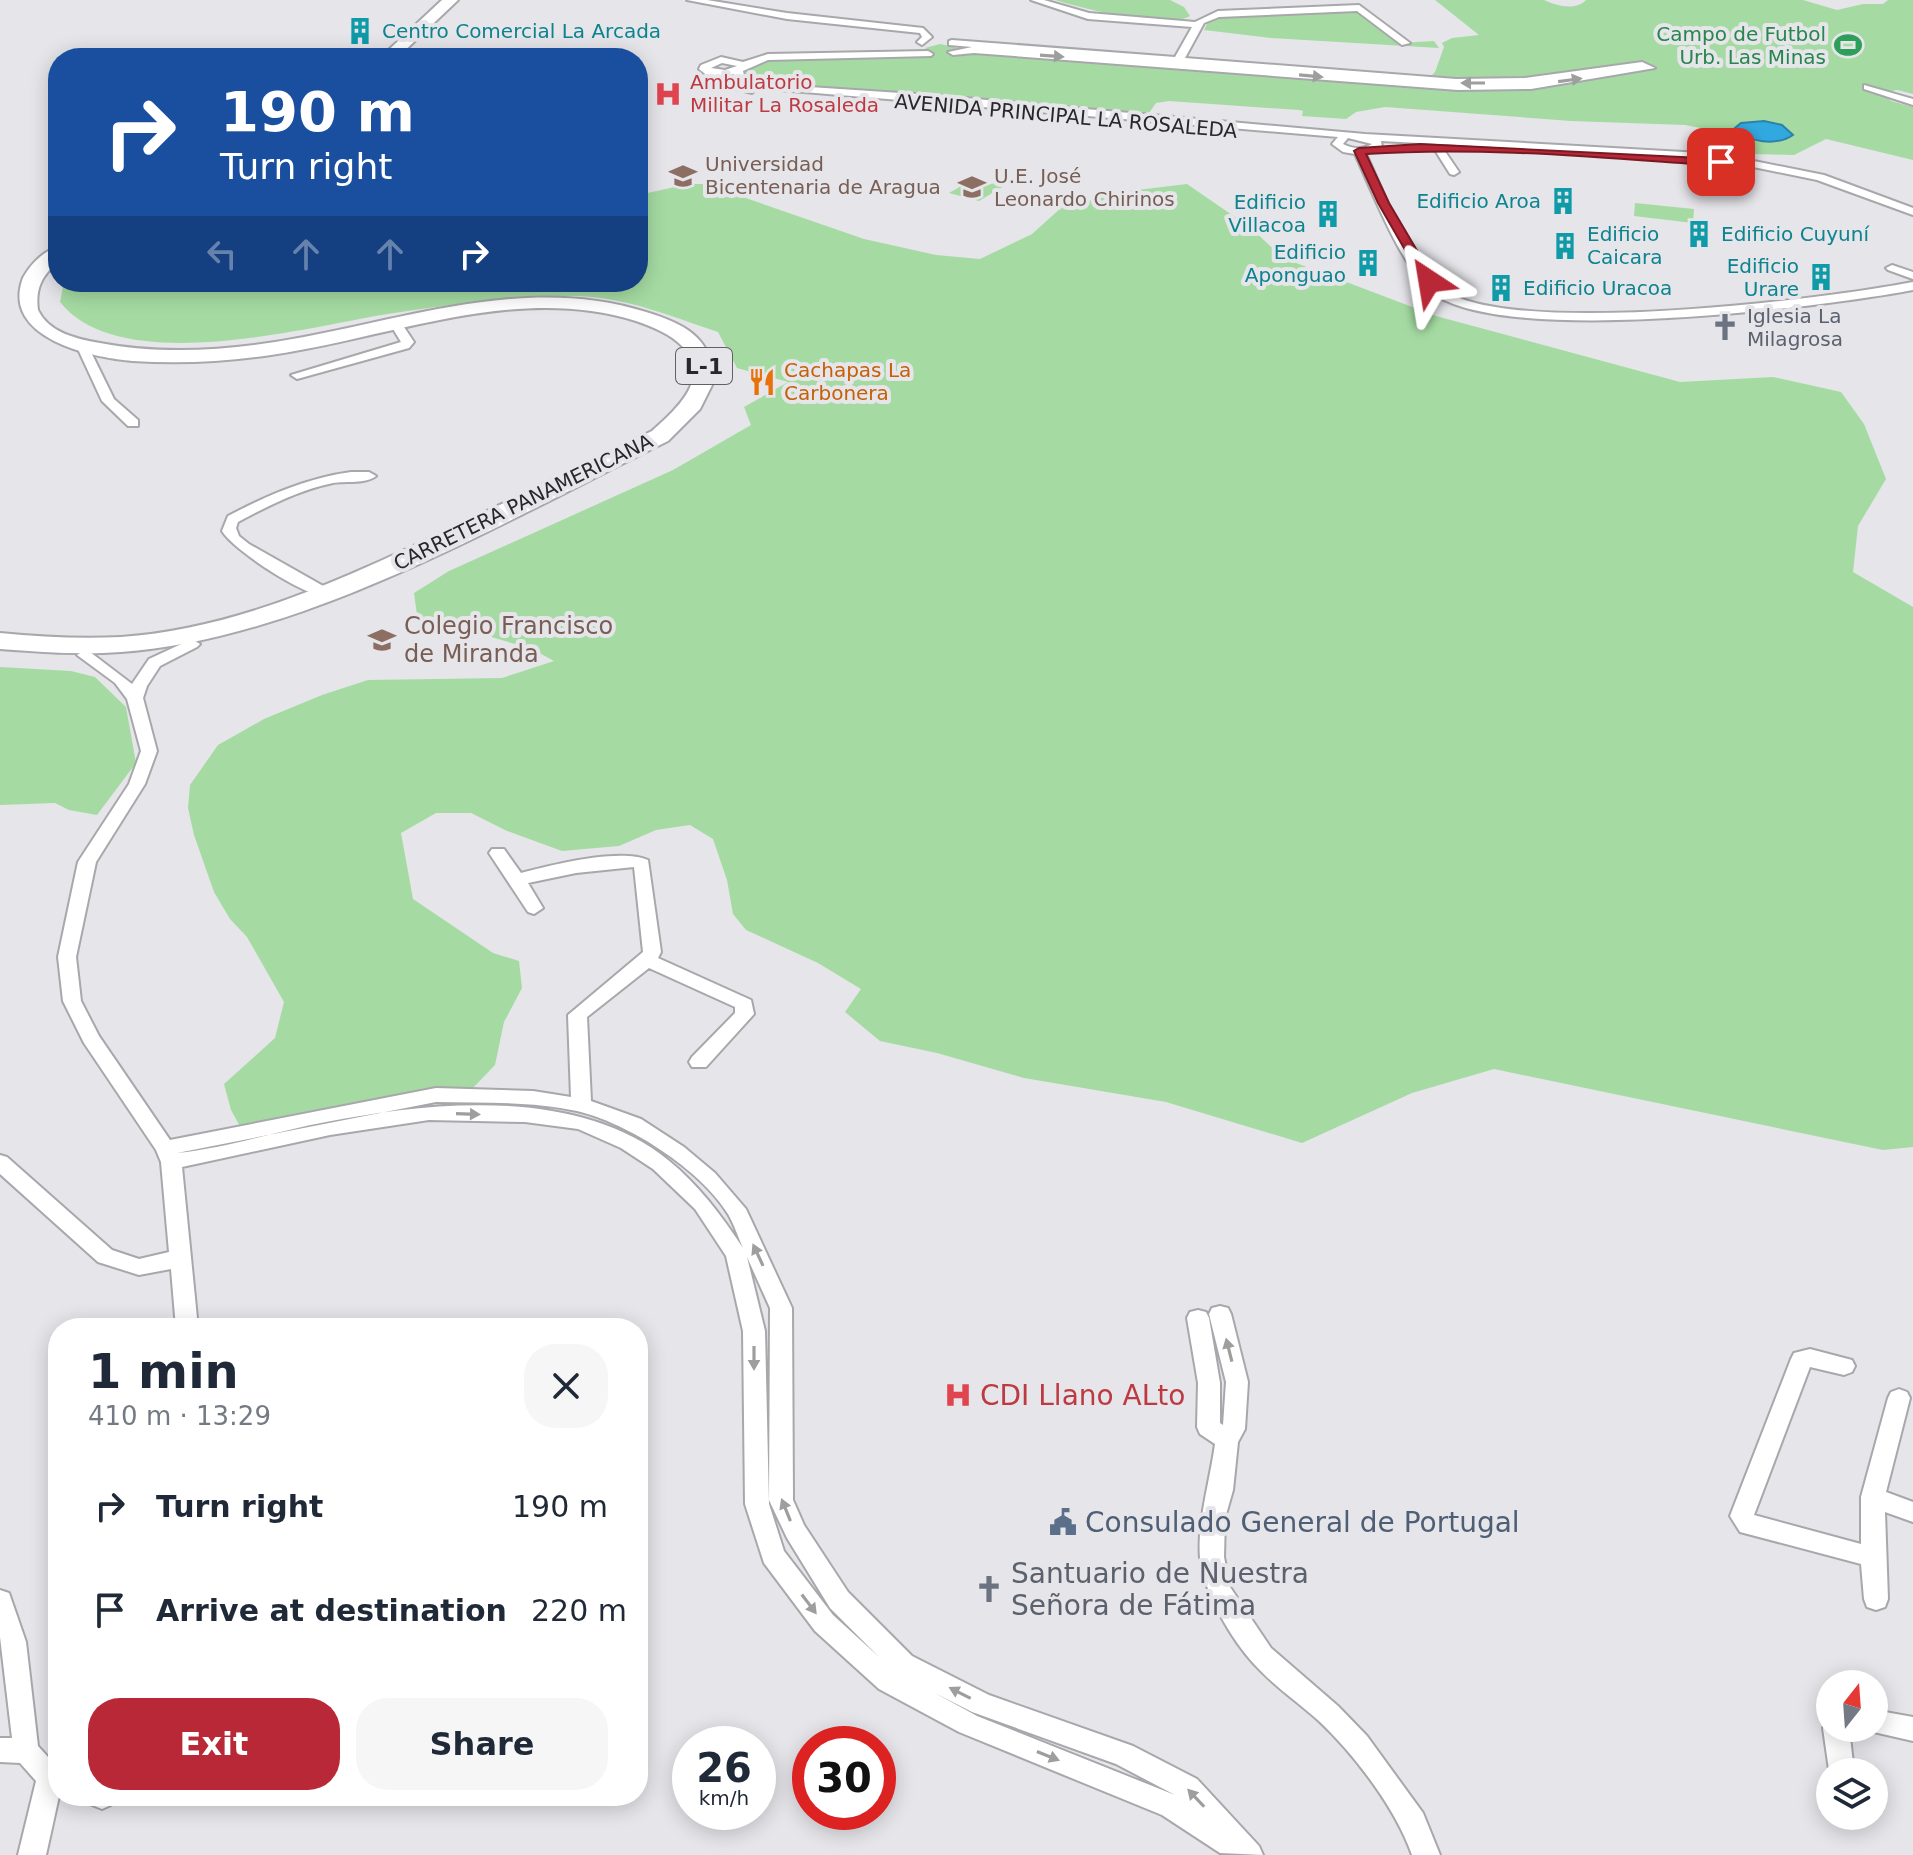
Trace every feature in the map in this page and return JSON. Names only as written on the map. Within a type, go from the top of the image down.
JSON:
[{"type":"main road","points":[[385,48],[435,0]]},
{"type":"main road","points":[[399,48],[451,0]]},
{"type":"main road","name":"CARRETERA PANAMERICANA","points":[[0,641],[59,646],[164,640],[246,623],[327,594],[660,436],[683,419],[705,386],[702,354],[690,339],[670,326],[623,310],[559,302],[518,303],[235,356],[147,357],[83,347],[51,336],[29,315],[27,302],[32,278],[48,260]]},
{"type":"main road","name":"CARRETERA PANAMERICANA","points":[[0,651],[51,656],[85,655],[192,644],[253,630],[344,597],[668,444],[693,427],[718,401],[724,386],[721,362],[712,344],[687,323],[667,314],[601,300],[523,297],[470,303],[208,351],[135,349],[83,336],[50,312],[46,301],[48,276]]},
{"type":"street","points":[[691,0],[787,16],[923,31],[927,37],[916,50],[928,54]]},
{"type":"street","points":[[719,0],[934,28]]},
{"type":"street","points":[[1035,0],[1088,16],[1197,25]]},
{"type":"street","points":[[1177,63],[1197,25],[1203,18],[1218,14],[1353,7],[1364,9],[1405,43]]},
{"type":"street","points":[[740,67],[721,73],[704,69],[704,65],[762,53],[888,53],[918,44],[949,43],[1022,52],[1458,87],[1531,86],[1650,68],[1642,65],[1499,82],[1393,80]]},
{"type":"street","name":"AVENIDA PRINCIPAL LA ROSALEDA","points":[[949,43],[928,54],[777,57],[740,67],[740,82],[764,87],[1034,107],[1341,140]]},
{"type":"street","points":[[715,61],[740,67]]},
{"type":"street","name":"AVENIDA PRINCIPAL LA ROSALEDA","points":[[704,69],[722,83],[763,91],[1043,111],[1341,140]]},
{"type":"street","points":[[1867,87],[1913,102]]},
{"type":"street","points":[[1366,137],[1378,143],[1374,149]]},
{"type":"street","points":[[1366,137],[1719,157],[1820,177],[1913,215],[1817,182],[1731,164],[1633,155],[1438,147],[1359,151],[1343,148],[1341,140],[1366,137]]},
{"type":"street","points":[[1438,147],[1454,172]]},
{"type":"street","points":[[1359,151],[1389,215],[1429,281],[1440,293],[1464,306],[1522,314],[1583,316],[1832,300],[1864,297],[1913,286]]},
{"type":"street","points":[[1892,268],[1913,276]]},
{"type":"street","points":[[297,375],[405,345],[408,342],[396,324]]},
{"type":"street","points":[[83,347],[108,401],[133,423]]},
{"type":"street","points":[[327,594],[278,570],[241,545],[230,534],[228,527],[233,519],[277,498],[334,478],[369,476]]},
{"type":"street","points":[[135,698],[141,676],[152,663],[192,644]]},
{"type":"street","points":[[85,655],[121,680],[135,698],[149,751],[137,784],[87,862],[67,957],[72,1001],[91,1038],[168,1155],[186,1318]]},
{"type":"street","points":[[498,853],[534,908]]},
{"type":"street","points":[[518,880],[581,866],[635,861],[642,864],[652,952],[647,960],[577,1015],[581,1105]]},
{"type":"street","points":[[647,960],[744,1004],[745,1014],[699,1062]]},
{"type":"street","points":[[168,1155],[327,1114],[436,1095],[533,1098],[581,1105],[634,1124],[669,1158],[736,1254],[754,1331],[757,1504],[773,1556],[824,1623],[888,1681],[968,1724],[1171,1806],[1248,1855]]},
{"type":"street","points":[[168,1155],[429,1113],[525,1115],[581,1122],[669,1158],[708,1178],[736,1209],[781,1308],[781,1500],[795,1531],[839,1600],[903,1664],[981,1704],[1124,1755],[1188,1788],[1248,1855]]},
{"type":"street","points":[[0,1162],[105,1256],[139,1267],[159,1265],[179,1257]]},
{"type":"street","points":[[1227,1440],[1208,1427],[1209,1316],[1237,1382],[1234,1429],[1227,1440],[1221,1490],[1213,1518],[1212,1557],[1218,1590],[1262,1656],[1329,1714],[1373,1764],[1414,1822],[1426,1855]]},
{"type":"street","points":[[1844,1366],[1802,1359],[1742,1516],[1748,1525],[1873,1557]]},
{"type":"street","points":[[1209,1383],[1237,1382]]},
{"type":"street","points":[[1876,1599],[1873,1497],[1899,1398]]},
{"type":"street","points":[[1873,1497],[1913,1512]]},
{"type":"street","points":[[0,1601],[14,1642],[13,1751],[48,1775]]},
{"type":"street","points":[[1888,1725],[1913,1729]]},
{"type":"street","points":[[32,1855],[48,1800]]},
{"type":"green space","points":[[1055,0],[1170,0],[1184,7],[1190,16],[1163,21],[1144,19]]},
{"type":"green space","points":[[1435,0],[1544,0],[1571,6],[1586,0],[1803,0],[1837,10],[1863,4],[1883,4],[1888,0],[1913,0],[1913,94],[1897,90],[1881,93],[1891,101],[1913,107],[1913,160],[1826,139],[1794,155],[1754,154],[1701,128],[1685,125],[1571,121],[1385,107],[1356,112],[1346,119],[1302,116],[1303,111],[1299,110],[1169,101],[1156,103],[1149,113],[1142,115],[773,86],[743,78],[745,68],[770,59],[934,55],[925,48],[940,44],[955,47],[949,55],[973,53],[1428,79],[1435,72],[1444,47],[1442,43],[1452,38],[1479,35]]},
{"type":"green space","points":[[1360,11],[1400,43],[1434,41],[1439,48],[1271,38],[1204,30],[1208,22],[1217,17]]},
{"type":"green space","points":[[974,179],[1004,186],[979,201],[949,193]]},
{"type":"green space","points":[[689,184],[714,184],[721,194],[737,195],[864,239],[936,255],[980,259],[1032,234],[1062,207],[1129,191],[1187,184],[1251,228],[1283,258],[1436,316],[1680,382],[1773,377],[1841,392],[1864,424],[1886,479],[1858,526],[1853,572],[1913,607],[1913,1147],[1883,1150],[1494,1069],[1412,1093],[1302,1143],[1166,1102],[1024,1078],[937,1053],[880,1041],[845,1012],[861,989],[818,963],[746,930],[733,914],[727,880],[713,839],[690,825],[656,830],[619,846],[562,851],[507,831],[471,813],[436,813],[401,833],[413,899],[493,953],[519,961],[522,988],[504,1022],[495,1065],[471,1090],[384,1098],[242,1130],[231,1110],[224,1084],[275,1038],[284,1002],[247,937],[230,919],[214,892],[194,835],[188,808],[190,785],[218,745],[264,719],[368,680],[502,678],[554,661],[532,649],[417,615],[414,593],[449,571],[673,470],[751,425],[744,407],[788,382],[737,368],[718,332],[608,299],[570,296],[482,302],[394,313],[267,336],[170,343],[126,338],[88,325],[60,302],[62,292],[648,292],[648,193]]},
{"type":"green space","points":[[1635,203],[1694,209],[1693,223],[1634,216]]},
{"type":"green space","points":[[0,667],[71,671],[95,677],[126,707],[136,763],[97,815],[69,810],[55,803],[0,805]]},
{"type":"water","points":[[1764,121],[1782,125],[1793,135],[1779,141],[1762,141],[1747,137],[1735,128],[1741,123]]},
{"type":"place","name":"Centro Comercial La Arcada","points":[[360,31]]},
{"type":"place","name":"Campo de Futbol Urb. Las Minas","points":[[1848,45]]},
{"type":"place","name":"Ambulatorio Militar La Rosaleda","points":[[668,94]]},
{"type":"place","name":"Universidad Bicentenaria de Aragua","points":[[683,176]]},
{"type":"place","name":"U.E. José Leonardo Chirinos","points":[[972,187]]},
{"type":"place","name":"Edificio Aroa","points":[[1563,201]]},
{"type":"place","name":"Edificio Villacoa","points":[[1328,214]]},
{"type":"place","name":"Edificio Cuyuní","points":[[1699,234]]},
{"type":"place","name":"Edificio Caicara","points":[[1565,246]]},
{"type":"place","name":"Edificio Aponguao","points":[[1368,263]]},
{"type":"place","name":"Edificio Urare","points":[[1821,277]]},
{"type":"place","name":"Edificio Uracoa","points":[[1501,288]]},
{"type":"place","name":"Iglesia La Milagrosa","points":[[1725,327]]},
{"type":"place","name":"Cachapas La Carbonera","points":[[762,382]]},
{"type":"place","name":"Colegio Francisco de Miranda","points":[[382,640]]},
{"type":"place","name":"CDI Llano ALto","points":[[958,1395]]},
{"type":"place","name":"Consulado General de Portugal","points":[[1063,1522]]},
{"type":"place","name":"Santuario de Nuestra Señora de Fátima","points":[[989,1589]]},
{"type":"route","points":[[1429,281],[1408,250],[1359,151],[1420,147],[1494,149],[1721,162]]}]
